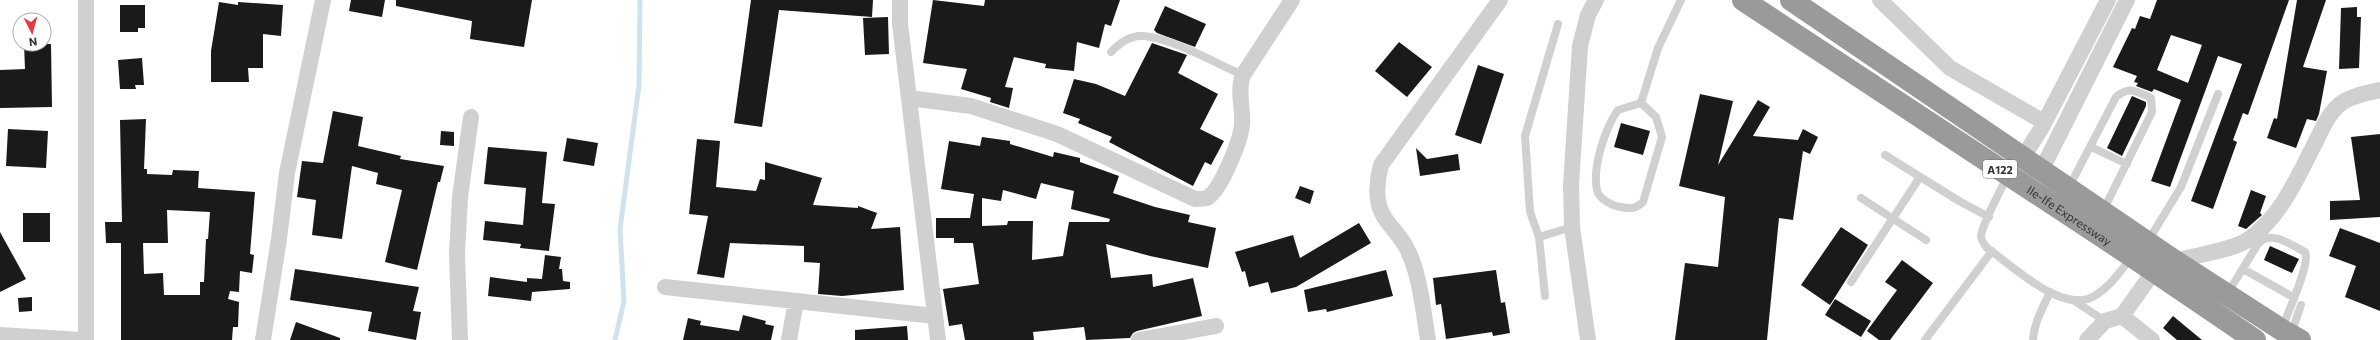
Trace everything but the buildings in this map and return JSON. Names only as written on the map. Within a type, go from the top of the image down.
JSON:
[{"type":"highway","name":"Ile-Ife Expressway","points":[[1743,0],[2008,175],[2140,249],[2175,261],[2291,335]]},
{"type":"highway","name":"Ile-Ife Expressway","points":[[1791,0],[2104,211],[2140,249],[2154,271],[2255,340]]},
{"type":"street","points":[[86,0],[86,340]]},
{"type":"street","points":[[262,340],[279,239],[286,173],[323,0]]},
{"type":"street","points":[[900,0],[900,24],[938,340]]},
{"type":"street","points":[[909,98],[971,106],[1058,134],[1194,199],[1206,198],[1214,190],[1236,151],[1242,125],[1240,82],[1243,75],[1292,0]]},
{"type":"street","points":[[1428,340],[1418,281],[1410,253],[1402,238],[1382,214],[1380,208],[1378,175],[1381,165],[1500,0]]},
{"type":"street","points":[[1588,340],[1572,227],[1571,185],[1580,46],[1588,15],[1596,0]]},
{"type":"street","points":[[1880,0],[1950,68],[2044,122]]},
{"type":"street","points":[[2023,157],[2042,130],[2044,122],[2108,0]]},
{"type":"street","points":[[2042,169],[2127,0]]},
{"type":"street","points":[[2175,261],[2223,250],[2251,237],[2267,223],[2285,201],[2328,116],[2342,103],[2358,95],[2380,90]]},
{"type":"street","points":[[460,340],[457,254],[460,197],[471,118]]},
{"type":"street","points":[[2087,340],[2105,321],[2122,316],[2154,271]]},
{"type":"street","points":[[665,287],[935,316]]},
{"type":"street","points":[[789,340],[796,301]]},
{"type":"street","points":[[2122,316],[2152,340]]},
{"type":"street","points":[[1139,340],[1216,326]]},
{"type":"street","points":[[0,335],[82,340]]},
{"type":"lane","points":[[1641,103],[1658,48],[1681,0]]},
{"type":"lane","points":[[1545,296],[1539,237],[1530,212],[1525,136],[1558,24]]},
{"type":"lane","points":[[1111,52],[1123,40],[1142,36],[1165,41],[1243,75]]},
{"type":"lane","points":[[2068,188],[2092,147],[2116,97],[2120,93],[2134,90],[2151,98],[2152,112],[2104,211]]},
{"type":"lane","points":[[2073,300],[2095,296],[2105,288],[2140,249],[2181,187],[2218,94]]},
{"type":"lane","points":[[1641,103],[1656,117],[1662,137],[1643,202],[1638,207],[1631,209],[1616,206],[1606,201],[1597,191],[1600,153],[1606,131],[1618,110],[1641,103]]},
{"type":"lane","points":[[2092,147],[2127,164]]},
{"type":"lane","points":[[1885,155],[1989,217]]},
{"type":"lane","points":[[2008,175],[1981,236],[1987,248],[2050,292],[2073,300],[2105,321]]},
{"type":"lane","points":[[1851,282],[1920,177]]},
{"type":"lane","points":[[1861,198],[1926,240]]},
{"type":"lane","points":[[1539,237],[1572,227]]},
{"type":"lane","points":[[2226,294],[2258,244],[2268,237],[2272,237],[2305,252],[2307,263],[2293,297],[2291,335]]},
{"type":"lane","points":[[1925,340],[1992,251]]},
{"type":"lane","points":[[2243,269],[2293,297]]},
{"type":"lane","points":[[2034,340],[2034,330],[2038,317],[2050,292]]},
{"type":"lane","points":[[2291,335],[2301,305]]},
{"type":"waterway","points":[[615,340],[624,301],[620,229],[639,85],[640,0]]}]
